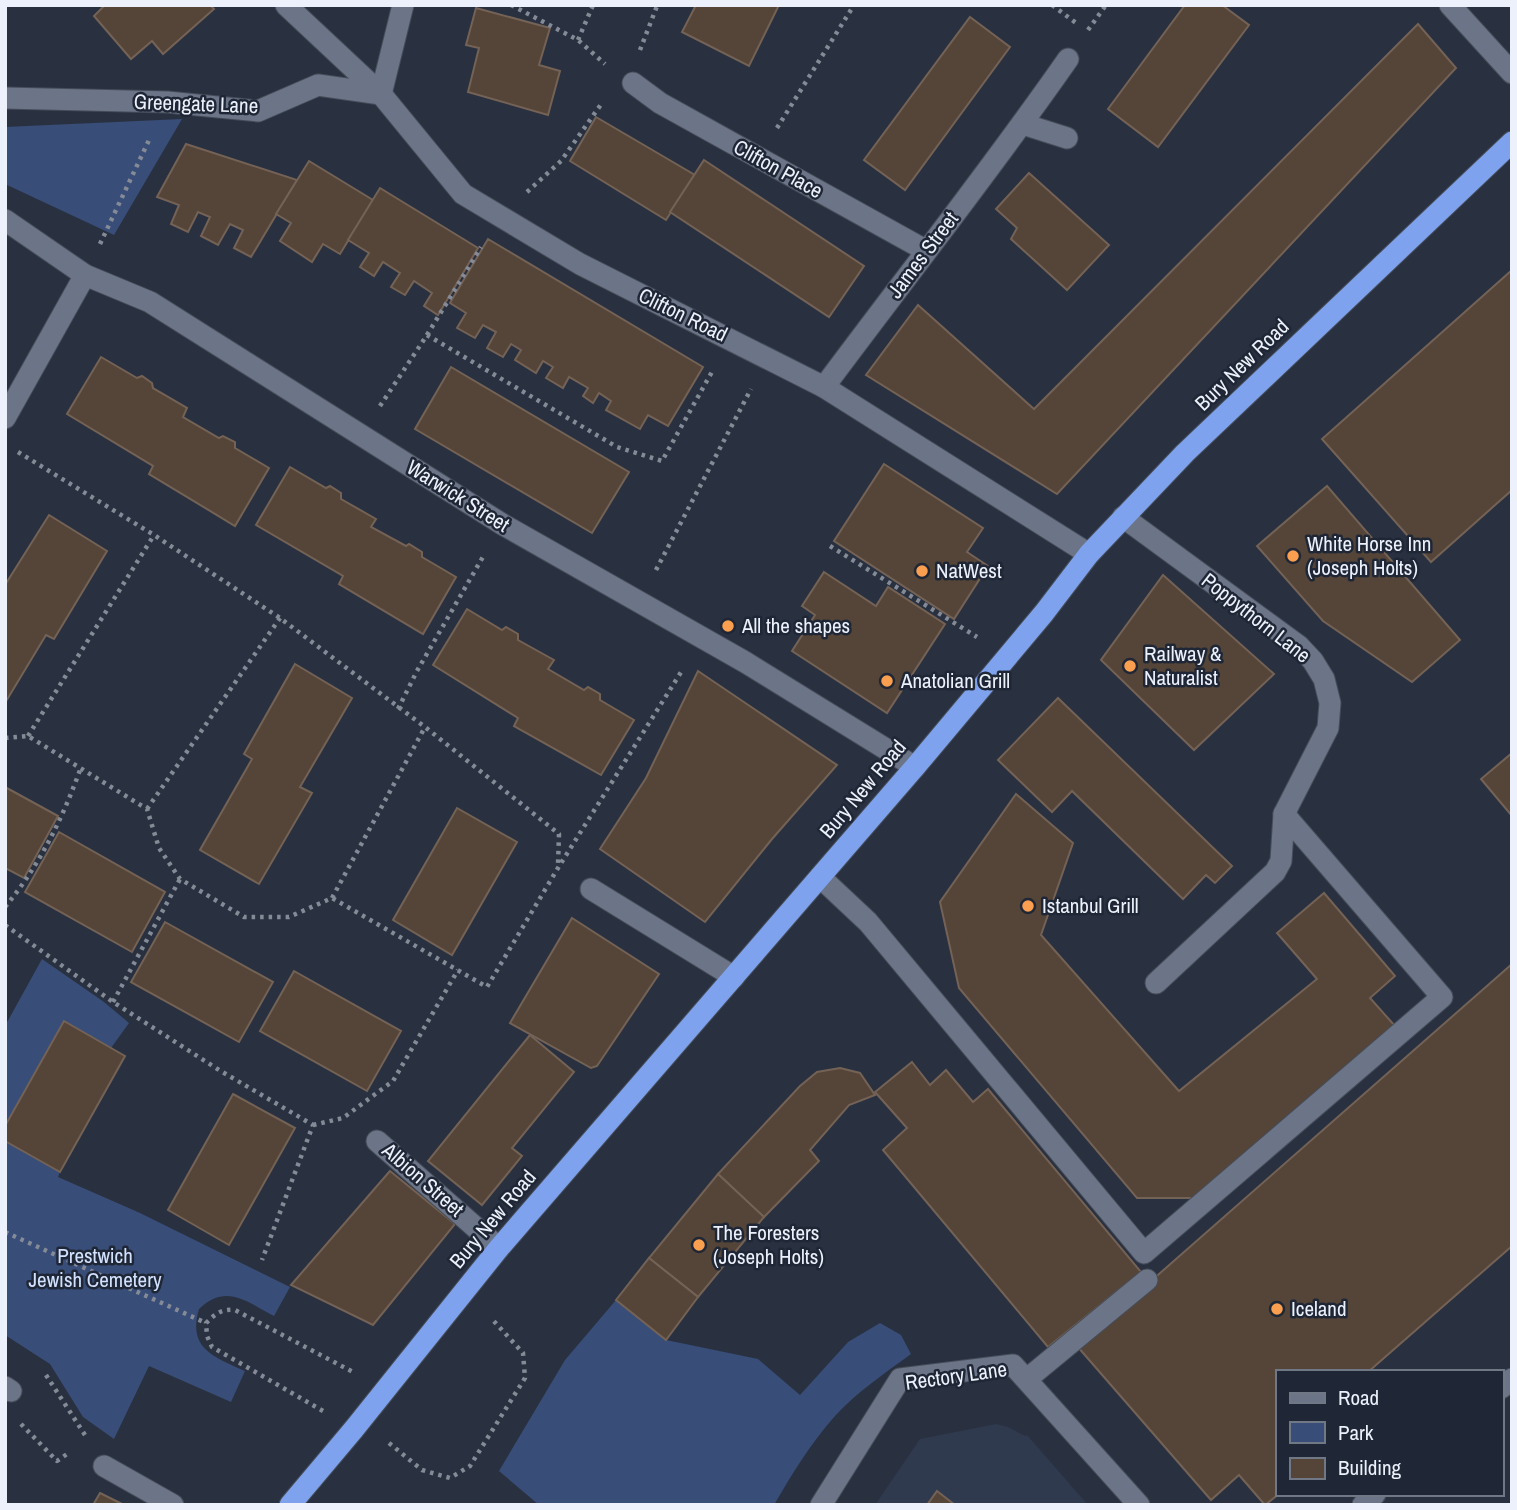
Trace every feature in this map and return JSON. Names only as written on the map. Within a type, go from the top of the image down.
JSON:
[{"type":"highway","name":"Bury New Road","points":[[290,1505],[499,1248],[915,766],[1044,613],[1089,554],[1185,453],[1512,142]]},
{"type":"street","name":"Clifton Road","points":[[286,5],[382,94],[463,194],[580,264],[824,387],[1089,554]]},
{"type":"street","points":[[382,94],[402,5]]},
{"type":"street","points":[[1450,5],[1512,73]]},
{"type":"street","name":"James Street","points":[[824,387],[925,250],[1023,124],[1068,60]]},
{"type":"street","name":"Clifton Place","points":[[626,80],[660,103],[925,250]]},
{"type":"street","name":"Greengate Lane","points":[[5,98],[167,102],[258,111],[318,85],[382,94]]},
{"type":"street","points":[[1023,124],[1067,138]]},
{"type":"street","name":"Warwick Street","points":[[5,220],[85,275],[150,302],[502,524],[745,662],[915,766]]},
{"type":"street","points":[[5,418],[85,275]]},
{"type":"street","name":"Poppythorn Lane","points":[[1123,517],[1299,646],[1313,661],[1324,679],[1330,703],[1328,728],[1284,814],[1281,861],[1275,872],[1156,983]]},
{"type":"street","points":[[820,877],[869,922],[1144,1253],[1442,996],[1284,814]]},
{"type":"street","points":[[591,889],[734,977]]},
{"type":"street","name":"Albion Street","points":[[377,1140],[499,1248]]},
{"type":"street","points":[[1027,1379],[1147,1280]]},
{"type":"street","name":"Rectory Lane","points":[[821,1505],[900,1379],[1013,1365],[1139,1505]]},
{"type":"street","points":[[104,1466],[173,1505]]},
{"type":"path","points":[[511,5],[578,40],[626,80]]},
{"type":"path","points":[[578,40],[593,5]]},
{"type":"path","points":[[362,435],[501,215],[561,161],[626,80],[657,6],[655,5]]},
{"type":"path","points":[[761,159],[784,113],[854,5]]},
{"type":"path","points":[[1052,5],[1087,31]]},
{"type":"path","points":[[85,275],[167,102]]},
{"type":"path","points":[[427,335],[617,447],[662,461],[730,338]]},
{"type":"path","points":[[638,601],[768,357]]},
{"type":"path","points":[[16,451],[154,535],[280,618],[425,727],[559,834],[558,868]]},
{"type":"path","points":[[398,709],[417,670],[502,524]]},
{"type":"path","points":[[28,736],[154,535]]},
{"type":"path","points":[[830,546],[1007,655]]},
{"type":"path","points":[[146,809],[280,618]]},
{"type":"path","points":[[332,898],[487,987],[702,638]]},
{"type":"path","points":[[5,738],[28,736],[146,809],[159,848],[180,879],[244,917],[289,916],[332,898],[425,727]]},
{"type":"path","points":[[5,907],[29,878],[65,811],[80,770]]},
{"type":"path","points":[[113,1002],[180,879]]},
{"type":"path","points":[[5,925],[113,1002],[313,1125],[343,1118],[393,1081],[458,970]]},
{"type":"path","points":[[262,1259],[313,1125]]},
{"type":"path","points":[[5,1232],[206,1323]]},
{"type":"path","points":[[386,1390],[236,1310],[225,1309],[216,1313],[206,1323],[212,1348],[358,1424],[422,1470],[450,1478],[470,1466],[525,1378],[523,1353],[466,1290]]},
{"type":"path","points":[[45,1374],[104,1466]]},
{"type":"path","points":[[8,1389],[20,1422],[57,1461],[88,1439]]},
{"type":"shaded area","points":[[996,1424],[1027,1435],[1088,1505],[875,1505],[920,1439]]},
{"type":"green space","points":[[182,119],[114,235],[5,184],[5,127]]},
{"type":"green space","points":[[42,959],[104,1002],[129,1023],[111,1048],[5,1126],[5,1026]]},
{"type":"green space","name":"Prestwich Jewish Cemetery","points":[[5,1141],[60,1172],[58,1177],[140,1213],[290,1287],[274,1316],[246,1301],[227,1296],[209,1301],[199,1309],[196,1323],[200,1343],[214,1356],[245,1371],[231,1402],[149,1366],[114,1439],[83,1417],[50,1364],[5,1335]]},
{"type":"green space","points":[[616,1300],[666,1340],[758,1359],[800,1395],[848,1342],[880,1323],[901,1335],[911,1354],[862,1391],[835,1416],[802,1459],[774,1505],[539,1505],[499,1471],[565,1360]]},
{"type":"building","points":[[105,5],[210,5],[214,9],[163,54],[152,41],[131,59],[94,16]]},
{"type":"building","points":[[696,5],[779,5],[749,66],[682,32]]},
{"type":"building","points":[[1185,5],[1222,5],[1249,25],[1158,147],[1108,109]]},
{"type":"building","points":[[476,8],[550,28],[539,65],[560,71],[548,115],[468,92],[479,48],[466,45]]},
{"type":"building","points":[[970,17],[1010,47],[905,190],[864,160]]},
{"type":"building","points":[[1418,24],[1456,68],[1057,494],[866,375],[918,305],[1034,409]]},
{"type":"building","points":[[596,117],[695,175],[666,220],[570,161]]},
{"type":"building","points":[[186,144],[297,180],[251,257],[234,248],[243,230],[230,224],[218,245],[201,236],[210,217],[198,212],[188,232],[171,224],[179,205],[157,197]]},
{"type":"building","points":[[704,160],[864,266],[829,317],[670,212]]},
{"type":"building","points":[[309,161],[373,200],[340,254],[323,244],[312,262],[280,241],[291,223],[276,214]]},
{"type":"building","points":[[1029,173],[1109,245],[1067,290],[1011,239],[1017,228],[996,209]]},
{"type":"building","points":[[380,188],[478,248],[438,315],[424,306],[432,293],[414,281],[405,295],[391,287],[400,273],[383,262],[374,276],[360,267],[369,253],[348,240]]},
{"type":"building","points":[[488,239],[703,367],[668,426],[648,415],[640,429],[606,410],[611,401],[599,393],[593,403],[583,396],[588,388],[569,377],[563,388],[546,378],[553,367],[543,361],[536,373],[515,360],[521,350],[511,344],[503,357],[487,348],[496,332],[483,325],[475,338],[457,328],[466,313],[450,303]]},
{"type":"building","points":[[1512,270],[1512,490],[1431,562],[1322,439]]},
{"type":"building","points":[[101,357],[137,378],[142,376],[152,383],[153,388],[187,408],[183,417],[219,438],[223,436],[235,442],[235,448],[269,468],[235,526],[149,474],[153,466],[67,414]]},
{"type":"building","points":[[451,367],[629,472],[592,533],[415,429]]},
{"type":"building","points":[[884,464],[983,528],[967,552],[988,566],[954,619],[834,541]]},
{"type":"building","points":[[290,467],[326,488],[330,486],[341,493],[341,499],[376,519],[371,527],[406,546],[409,544],[422,552],[422,557],[456,577],[423,634],[339,584],[343,576],[256,525]]},
{"type":"building","points":[[1327,486],[1460,640],[1412,682],[1323,621],[1257,546]]},
{"type":"building","points":[[49,515],[107,551],[54,639],[46,635],[5,703],[5,585]]},
{"type":"building","points":[[824,572],[876,606],[888,587],[945,624],[887,713],[792,651],[815,615],[802,606]]},
{"type":"building","points":[[1163,575],[1274,674],[1194,750],[1101,660]]},
{"type":"building","points":[[467,609],[502,630],[506,627],[518,634],[518,640],[554,660],[548,669],[584,690],[588,687],[600,694],[600,700],[634,720],[601,775],[514,726],[518,718],[433,665]]},
{"type":"building","points":[[295,664],[352,698],[300,787],[312,793],[259,884],[200,850],[252,759],[244,754]]},
{"type":"building","points":[[698,671],[837,765],[772,839],[705,922],[600,849],[646,778]]},
{"type":"building","points":[[1058,698],[1232,866],[1215,883],[1206,875],[1183,899],[1072,791],[1052,812],[998,760]]},
{"type":"building","points":[[1512,753],[1512,816],[1481,779]]},
{"type":"building","points":[[5,787],[58,816],[24,878],[5,868]]},
{"type":"building","points":[[1016,794],[1073,843],[1041,935],[1179,1091],[1317,979],[1277,933],[1324,893],[1395,976],[1370,998],[1395,1026],[1194,1198],[1137,1198],[959,988],[940,902]]},
{"type":"building","points":[[457,808],[517,842],[452,955],[393,920]]},
{"type":"building","points":[[59,832],[165,892],[132,952],[25,892]]},
{"type":"building","points":[[572,918],[659,974],[597,1066],[591,1068],[510,1023]]},
{"type":"building","points":[[165,922],[273,982],[239,1042],[131,982]]},
{"type":"building","points":[[1512,964],[1512,1246],[1370,1370],[1276,1370],[1276,1496],[1265,1505],[1239,1475],[1211,1500],[1077,1346]]},
{"type":"building","points":[[294,971],[401,1031],[367,1091],[260,1031]]},
{"type":"building","points":[[64,1021],[125,1056],[60,1172],[5,1141],[5,1126]]},
{"type":"building","points":[[530,1035],[574,1072],[512,1148],[522,1156],[482,1205],[428,1161]]},
{"type":"building","points":[[912,1062],[930,1085],[946,1070],[973,1102],[988,1089],[1141,1272],[1048,1347],[883,1150],[907,1128],[875,1092]]},
{"type":"building","points":[[840,1068],[860,1073],[875,1095],[849,1105],[810,1150],[819,1161],[764,1217],[718,1174],[800,1086],[817,1072]]},
{"type":"building","points":[[233,1094],[295,1128],[229,1245],[168,1210]]},
{"type":"building","points":[[390,1171],[455,1224],[373,1325],[291,1285]]},
{"type":"building","points":[[718,1174],[764,1217],[698,1297],[649,1258]]},
{"type":"building","points":[[649,1258],[698,1297],[666,1340],[616,1300]]},
{"type":"building","points":[[937,1491],[955,1505],[927,1505]]},
{"type":"building","points":[[100,1493],[124,1505],[93,1505]]},
{"type":"place","name":"White Horse Inn (Joseph Holts)","points":[[1293,556]]},
{"type":"place","name":"NatWest","points":[[922,571]]},
{"type":"place","name":"All the shapes","points":[[728,626]]},
{"type":"place","name":"Railway & Naturalist","points":[[1130,666]]},
{"type":"place","name":"Anatolian Grill","points":[[887,681]]},
{"type":"place","name":"Istanbul Grill","points":[[1028,906]]},
{"type":"place","name":"The Foresters (Joseph Holts)","points":[[699,1245]]},
{"type":"place","name":"Iceland","points":[[1277,1309]]}]
